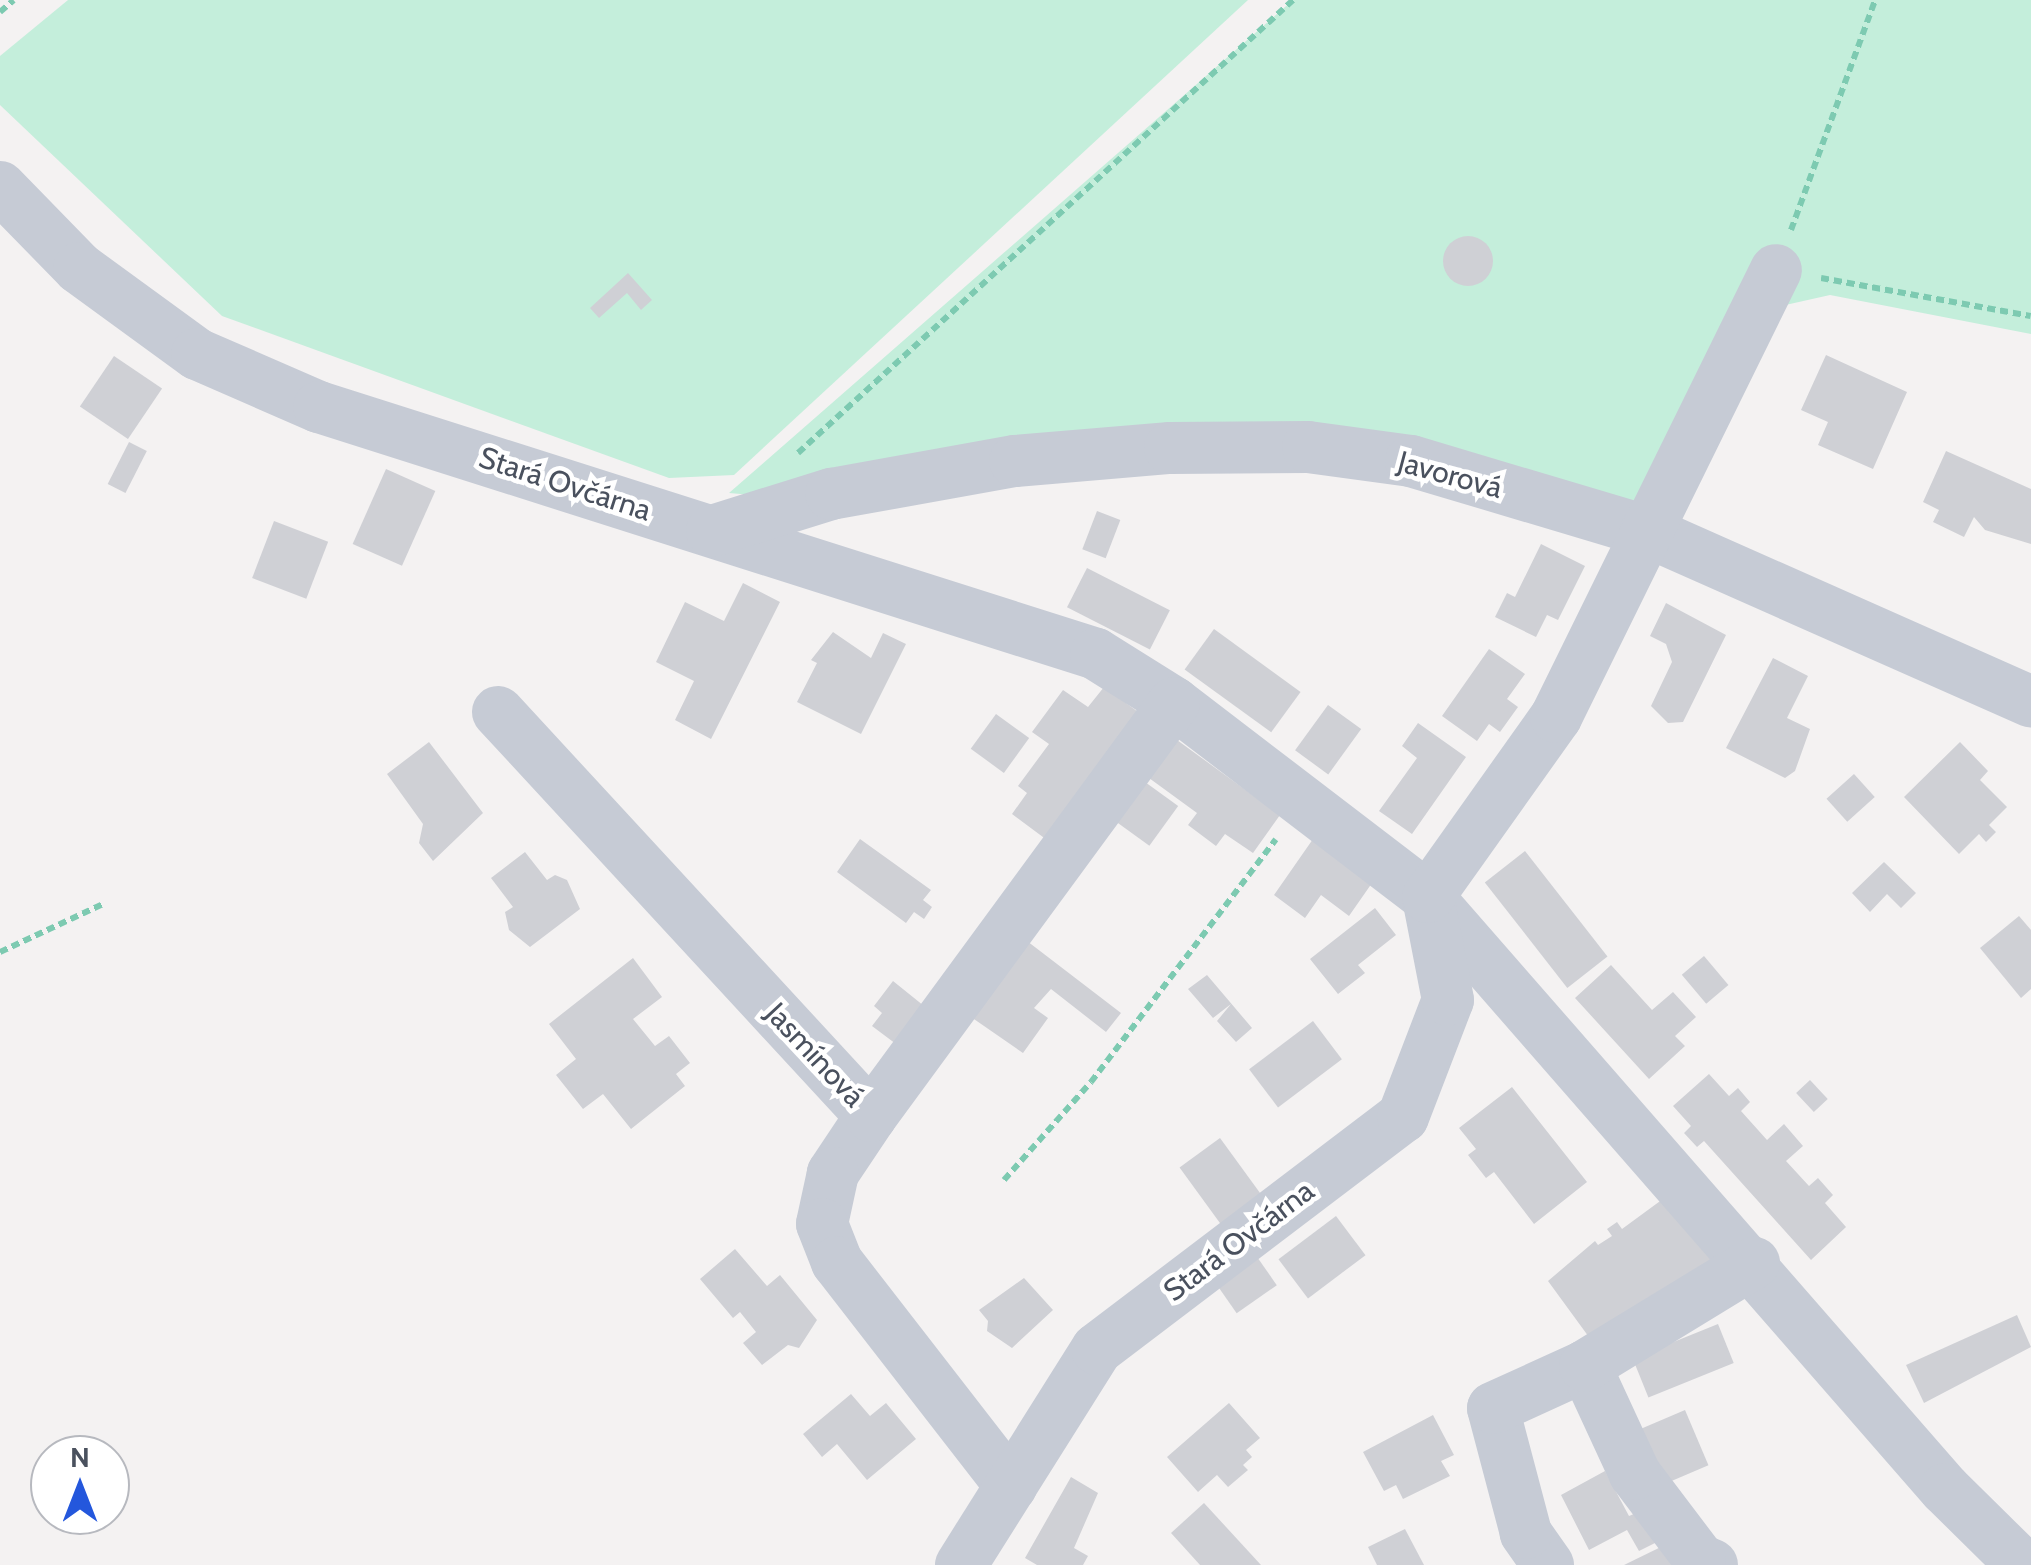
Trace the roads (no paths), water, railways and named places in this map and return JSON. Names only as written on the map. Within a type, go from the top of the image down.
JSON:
[{"type":"street","name":"Stará Ovčárna","points":[[0,187],[78,268],[197,354],[319,406],[1096,654],[1174,703],[1428,898],[1754,1263],[1998,1558]]},
{"type":"street","points":[[1428,898],[1556,716],[1776,270]]},
{"type":"street","name":"Javorová","points":[[712,531],[831,494],[1015,461],[1170,448],[1308,447],[1411,461],[1646,531],[2031,702]]},
{"type":"street","points":[[871,1116],[1174,703]]},
{"type":"street","name":"Jasmínová","points":[[498,712],[871,1116],[833,1173],[822,1224],[838,1262],[1010,1486]]},
{"type":"street","name":"Stará Ovčárna","points":[[961,1565],[1097,1349],[1403,1117],[1448,1000],[1428,898]]},
{"type":"street","points":[[1548,1565],[1526,1532],[1493,1408],[1584,1366],[1754,1263]]},
{"type":"street","points":[[1584,1366],[1636,1474],[1700,1560],[1712,1565]]}]
